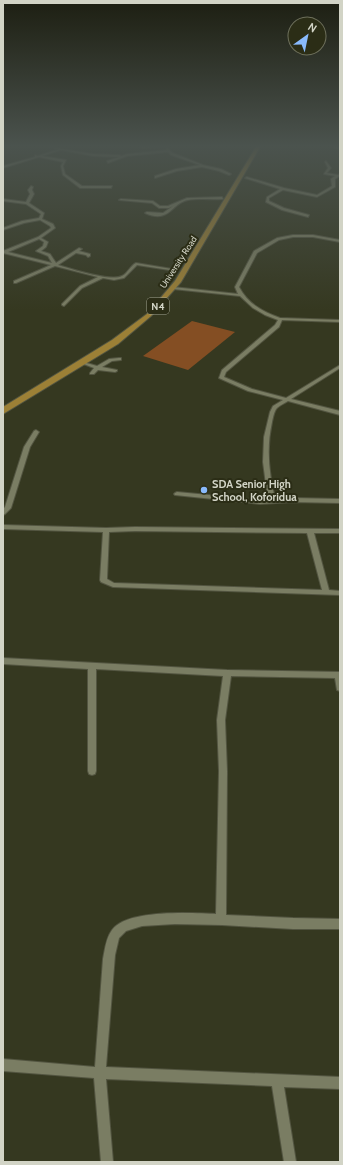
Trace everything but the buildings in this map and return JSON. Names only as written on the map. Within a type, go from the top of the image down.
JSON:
[{"type":"highway","name":"University Road","points":[[3,411],[115,342],[149,315],[173,288],[214,209],[220,201]]},
{"type":"highway","name":"University Road","points":[[3,403],[108,340],[142,313],[188,259],[224,201]]},
{"type":"street","points":[[19,201],[27,202],[43,214],[40,219]]},
{"type":"street","points":[[143,201],[153,202],[159,207],[169,207],[177,204]]},
{"type":"street","points":[[155,205],[147,213],[157,215],[166,214],[171,212],[180,201]]},
{"type":"street","points":[[268,201],[280,208],[308,216]]},
{"type":"street","points":[[3,229],[23,222],[40,219],[53,227],[39,238],[4,252]]},
{"type":"street","points":[[340,241],[313,236],[293,236],[278,239],[255,252],[236,287],[240,295],[263,314],[280,319],[340,321]]},
{"type":"street","points":[[39,238],[46,242],[45,246],[38,251],[49,255],[54,265]]},
{"type":"street","points":[[8,246],[13,248]]},
{"type":"street","points":[[15,282],[54,265],[80,249]]},
{"type":"street","points":[[4,252],[102,277],[123,277],[136,264],[173,275]]},
{"type":"street","points":[[74,252],[88,254],[88,256]]},
{"type":"street","points":[[64,305],[81,287],[102,277]]},
{"type":"street","points":[[173,288],[240,295]]},
{"type":"street","points":[[280,319],[277,326],[224,372],[221,378],[250,390],[340,413]]},
{"type":"street","points":[[92,373],[97,368],[111,360],[119,359]]},
{"type":"street","points":[[83,363],[97,368],[115,371]]},
{"type":"street","points":[[272,502],[265,467],[267,444],[266,434],[271,413],[275,407],[317,379],[340,366]]},
{"type":"street","points":[[3,514],[11,502],[27,447],[36,432]]},
{"type":"street","points":[[177,494],[272,502],[293,500],[340,501]]},
{"type":"street","points":[[3,527],[106,530],[340,531]]},
{"type":"street","points":[[106,530],[103,580],[114,586],[340,593]]},
{"type":"street","points":[[310,530],[326,592]]},
{"type":"street","points":[[3,661],[227,673],[340,675],[340,688]]},
{"type":"street","points":[[92,665],[92,771]]},
{"type":"street","points":[[221,919],[223,771],[221,720],[227,673]]},
{"type":"street","points":[[107,1162],[100,1073],[108,967],[110,950],[115,934],[127,925],[150,920],[221,919],[317,925],[340,924]]},
{"type":"street","points":[[3,1065],[100,1073],[340,1083]]},
{"type":"street","points":[[277,1080],[290,1162]]},
{"type":"shaded area","points":[[192,321],[235,332],[188,370],[143,356]]},
{"type":"place","name":"SDA Senior High School, Koforidua","points":[[204,490]]}]
